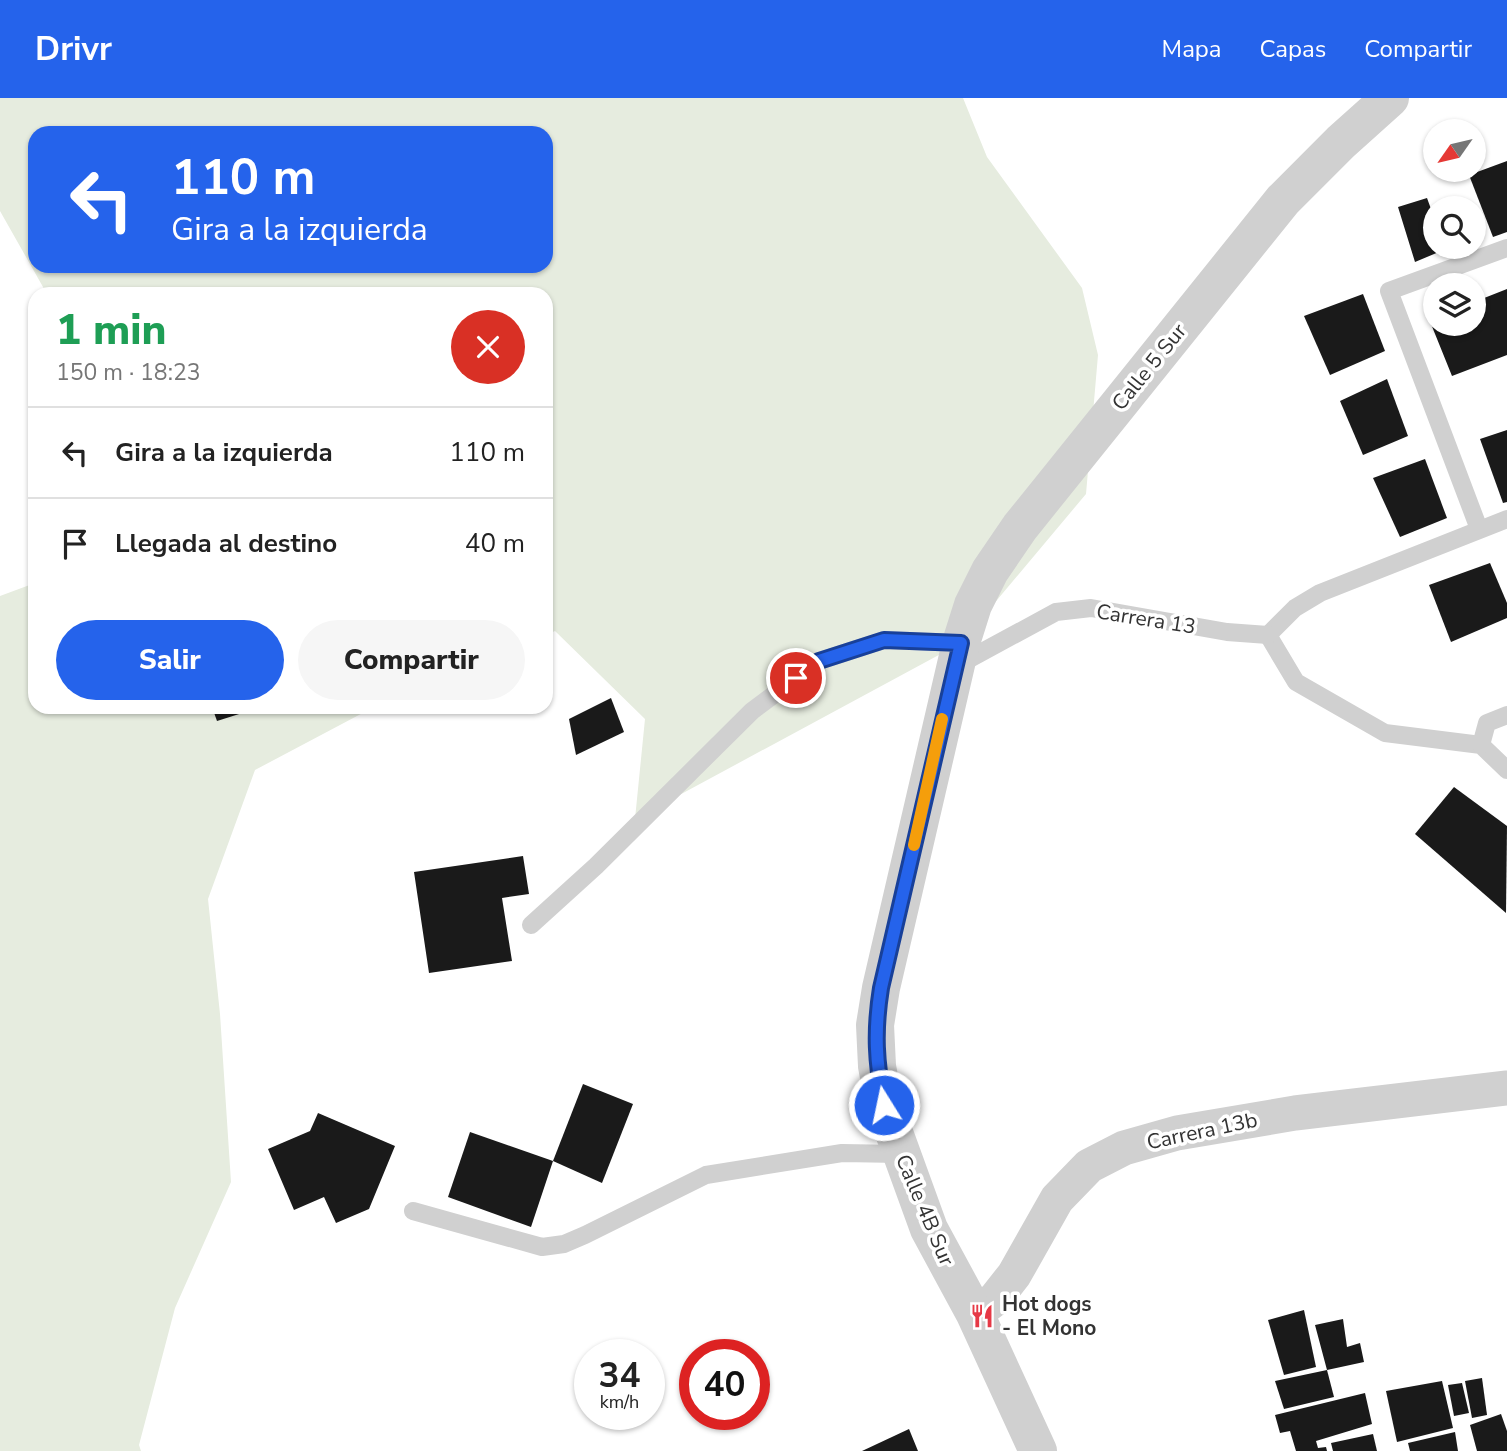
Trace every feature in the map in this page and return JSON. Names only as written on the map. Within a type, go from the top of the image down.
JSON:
[{"type":"street","name":"Calle 5 Sur","points":[[957,655],[973,605],[990,571],[1020,527],[1283,200],[1390,98]]},
{"type":"street","name":"Calle 4B Sur","points":[[957,655],[881,988],[875,1025],[877,1066],[884,1105],[929,1229],[975,1314],[1038,1451]]},
{"type":"street","name":"Carrera 13b","points":[[975,1314],[995,1299],[1014,1275],[1057,1199],[1089,1166],[1124,1148],[1177,1133],[1295,1113],[1507,1088]]},
{"type":"lane","points":[[1479,529],[1389,291],[1507,248]]},
{"type":"lane","points":[[1507,519],[1320,593],[1295,608],[1268,635],[1296,682],[1385,733],[1481,745],[1507,770]]},
{"type":"lane","name":"Carrera 13","points":[[957,655],[1056,612],[1091,608],[1227,632],[1268,635]]},
{"type":"lane","points":[[531,925],[596,866],[752,711],[819,661],[884,640],[957,655]]},
{"type":"lane","points":[[1481,745],[1487,723],[1507,715]]},
{"type":"lane","points":[[413,1211],[542,1247],[564,1244],[585,1236],[706,1175],[842,1153],[900,1154]]},
{"type":"shaded area","points":[[0,98],[963,98],[987,157],[1082,288],[1098,355],[1086,494],[961,643],[635,819],[645,719],[553,632],[553,287],[43,287],[35,273],[553,273],[553,126],[28,126],[28,260],[0,211]]},
{"type":"shaded area","points":[[28,586],[28,714],[361,714],[255,770],[208,899],[220,1014],[231,1182],[175,1308],[139,1445],[141,1451],[0,1451],[0,596]]},
{"type":"building","points":[[1507,161],[1507,232],[1493,237],[1486,219],[1486,196],[1477,196],[1472,182],[1486,182],[1486,169]]},
{"type":"building","points":[[1423,199],[1423,259],[1415,262],[1398,207]]},
{"type":"building","points":[[1507,289],[1507,355],[1452,376],[1436,336],[1486,336],[1486,297]]},
{"type":"building","points":[[1363,294],[1385,351],[1330,375],[1304,316]]},
{"type":"building","points":[[1387,379],[1408,436],[1363,455],[1340,401]]},
{"type":"building","points":[[1507,430],[1507,502],[1503,503],[1480,439]]},
{"type":"building","points":[[1425,459],[1447,518],[1400,537],[1373,478]]},
{"type":"building","points":[[1490,563],[1507,603],[1507,618],[1451,642],[1429,585]]},
{"type":"building","points":[[611,698],[624,732],[576,755],[569,719]]},
{"type":"building","points":[[214,714],[239,714],[217,721]]},
{"type":"building","points":[[1454,787],[1507,826],[1506,913],[1415,834]]},
{"type":"building","points":[[523,856],[529,894],[502,898],[512,961],[429,973],[414,872]]},
{"type":"building","points":[[583,1084],[633,1104],[602,1183],[553,1161]]},
{"type":"building","points":[[318,1113],[395,1146],[369,1209],[336,1223],[324,1197],[294,1210],[268,1149],[310,1131]]},
{"type":"building","points":[[470,1132],[553,1161],[531,1227],[448,1197]]},
{"type":"building","points":[[1304,1310],[1316,1367],[1284,1375],[1268,1320]]},
{"type":"building","points":[[1343,1319],[1347,1347],[1360,1343],[1364,1362],[1327,1370],[1315,1325]]},
{"type":"building","points":[[1327,1370],[1334,1397],[1284,1409],[1275,1381]]},
{"type":"building","points":[[1482,1378],[1487,1415],[1472,1418],[1465,1381]]},
{"type":"building","points":[[1442,1381],[1453,1428],[1397,1442],[1386,1391]]},
{"type":"building","points":[[1462,1383],[1469,1413],[1454,1416],[1448,1385]]},
{"type":"building","points":[[1365,1393],[1372,1424],[1316,1441],[1318,1448],[1326,1447],[1327,1451],[1296,1451],[1290,1431],[1280,1433],[1275,1415]]},
{"type":"building","points":[[1501,1414],[1507,1431],[1507,1451],[1477,1451],[1470,1425]]},
{"type":"building","points":[[909,1429],[918,1451],[862,1451]]},
{"type":"building","points":[[1455,1432],[1458,1451],[1410,1451],[1408,1443]]},
{"type":"building","points":[[1373,1434],[1377,1451],[1333,1451],[1331,1443]]},
{"type":"slow traffic","points":[[914,845],[942,719]]},
{"type":"place","name":"Hot dogs - El Mono","points":[[982,1316]]},
{"type":"route","points":[[796,678],[819,661],[884,640],[961,643],[881,988],[875,1025],[877,1066],[884,1105]]}]
